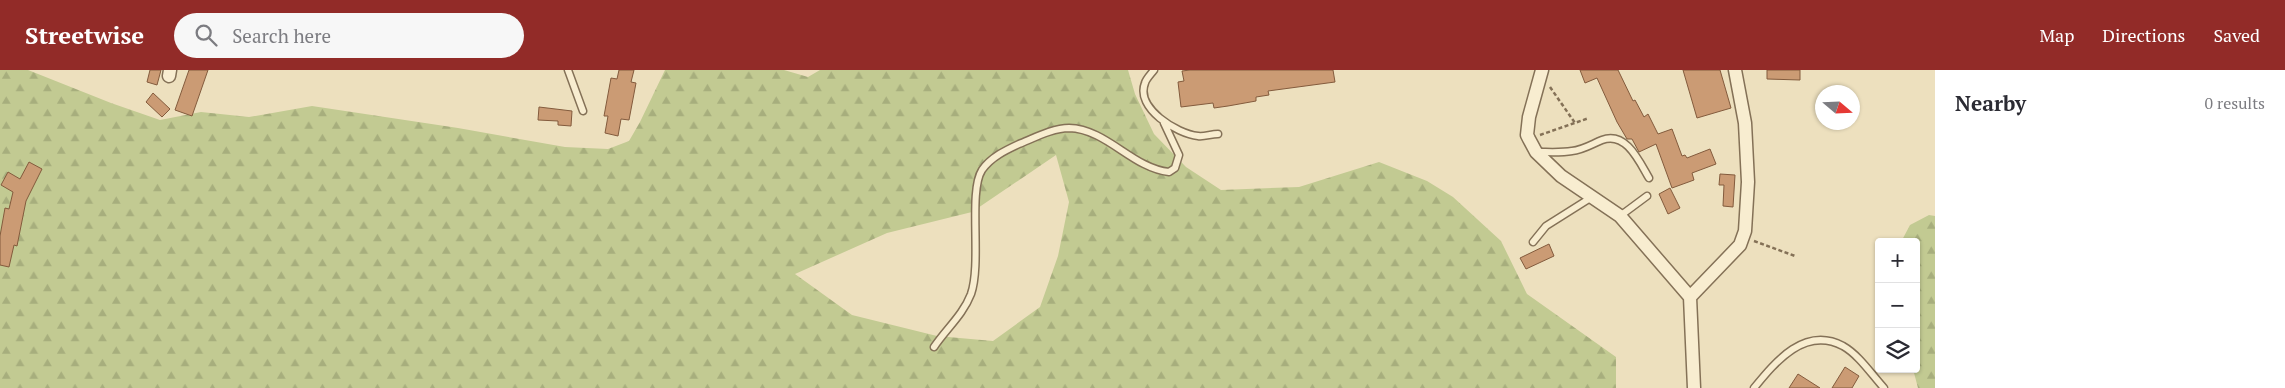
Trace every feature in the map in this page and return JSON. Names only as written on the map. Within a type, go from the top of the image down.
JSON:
[{"type":"street","points":[[1690,297],[1740,245],[1745,231],[1748,182],[1745,123],[1735,70]]},
{"type":"street","points":[[1542,72],[1529,117],[1527,135],[1536,152],[1561,176],[1620,216],[1690,297],[1694,388]]},
{"type":"lane","points":[[568,70],[584,111]]},
{"type":"lane","points":[[934,347],[956,321],[970,294],[976,269],[977,185],[981,171],[992,159],[1040,135],[1068,128],[1083,130],[1154,168],[1169,172],[1175,168],[1179,155],[1164,122],[1150,107],[1144,91],[1145,83],[1154,70]]},
{"type":"lane","points":[[1164,122],[1198,136],[1218,134]]},
{"type":"lane","points":[[1536,152],[1572,151],[1610,138],[1624,142],[1649,178]]},
{"type":"lane","points":[[1620,216],[1647,196]]},
{"type":"lane","points":[[1533,242],[1546,226],[1592,197]]},
{"type":"lane","points":[[1754,388],[1785,354],[1800,344],[1826,340],[1844,347],[1884,388]]},
{"type":"path","points":[[1542,72],[1575,123]]},
{"type":"path","points":[[1529,139],[1589,118]]},
{"type":"path","points":[[1743,237],[1795,256]]},
{"type":"green space","points":[[0,70],[28,70],[160,120],[201,112],[249,117],[312,106],[458,128],[565,147],[608,149],[629,141],[665,70],[784,70],[808,77],[820,70],[1128,70],[1135,94],[1154,134],[1186,167],[1221,190],[1299,187],[1379,162],[1427,181],[1453,197],[1501,241],[1527,294],[1616,357],[1616,388],[0,388]],"holes":[[[1056,155],[1069,202],[1058,256],[1040,307],[993,341],[937,336],[852,315],[795,274],[887,233],[972,212]]]},
{"type":"green space","points":[[1929,215],[1935,216],[1935,388],[1918,388],[1914,373],[1920,373],[1920,238],[1903,238],[1910,225]]},
{"type":"building","points":[[150,70],[161,70],[157,85],[147,82]]},
{"type":"building","points":[[189,70],[208,70],[192,116],[175,110]]},
{"type":"building","points":[[619,70],[634,70],[631,82],[636,83],[629,120],[621,119],[618,136],[605,133],[608,116],[604,116],[611,78],[617,79]]},
{"type":"building","points":[[1333,70],[1335,82],[1268,91],[1269,95],[1256,97],[1256,101],[1228,106],[1214,108],[1213,103],[1181,107],[1178,82],[1184,81],[1182,71]]},
{"type":"building","points":[[1580,70],[1618,70],[1633,101],[1635,100],[1644,117],[1648,114],[1658,134],[1672,129],[1682,156],[1685,155],[1687,158],[1710,149],[1716,164],[1692,173],[1694,180],[1672,188],[1656,144],[1639,152],[1632,139],[1627,139],[1617,122],[1597,78],[1585,83]]},
{"type":"building","points":[[1683,70],[1720,70],[1731,108],[1697,118]]},
{"type":"building","points":[[1767,70],[1800,70],[1800,80],[1767,79]]},
{"type":"building","points":[[153,93],[170,109],[162,117],[146,102]]},
{"type":"building","points":[[539,107],[572,111],[571,126],[558,125],[558,121],[538,120]]},
{"type":"building","points":[[29,162],[42,169],[26,201],[17,246],[14,245],[9,267],[0,265],[0,236],[5,208],[9,209],[13,192],[1,185],[8,172],[20,179]]},
{"type":"building","points":[[1720,174],[1735,175],[1733,207],[1723,206],[1724,185],[1719,185]]},
{"type":"building","points":[[1670,188],[1680,208],[1668,214],[1659,194]]},
{"type":"building","points":[[1549,244],[1554,256],[1526,269],[1520,258]]},
{"type":"building","points":[[1845,367],[1859,376],[1852,388],[1832,388]]},
{"type":"building","points":[[1798,374],[1820,388],[1789,388]]}]
